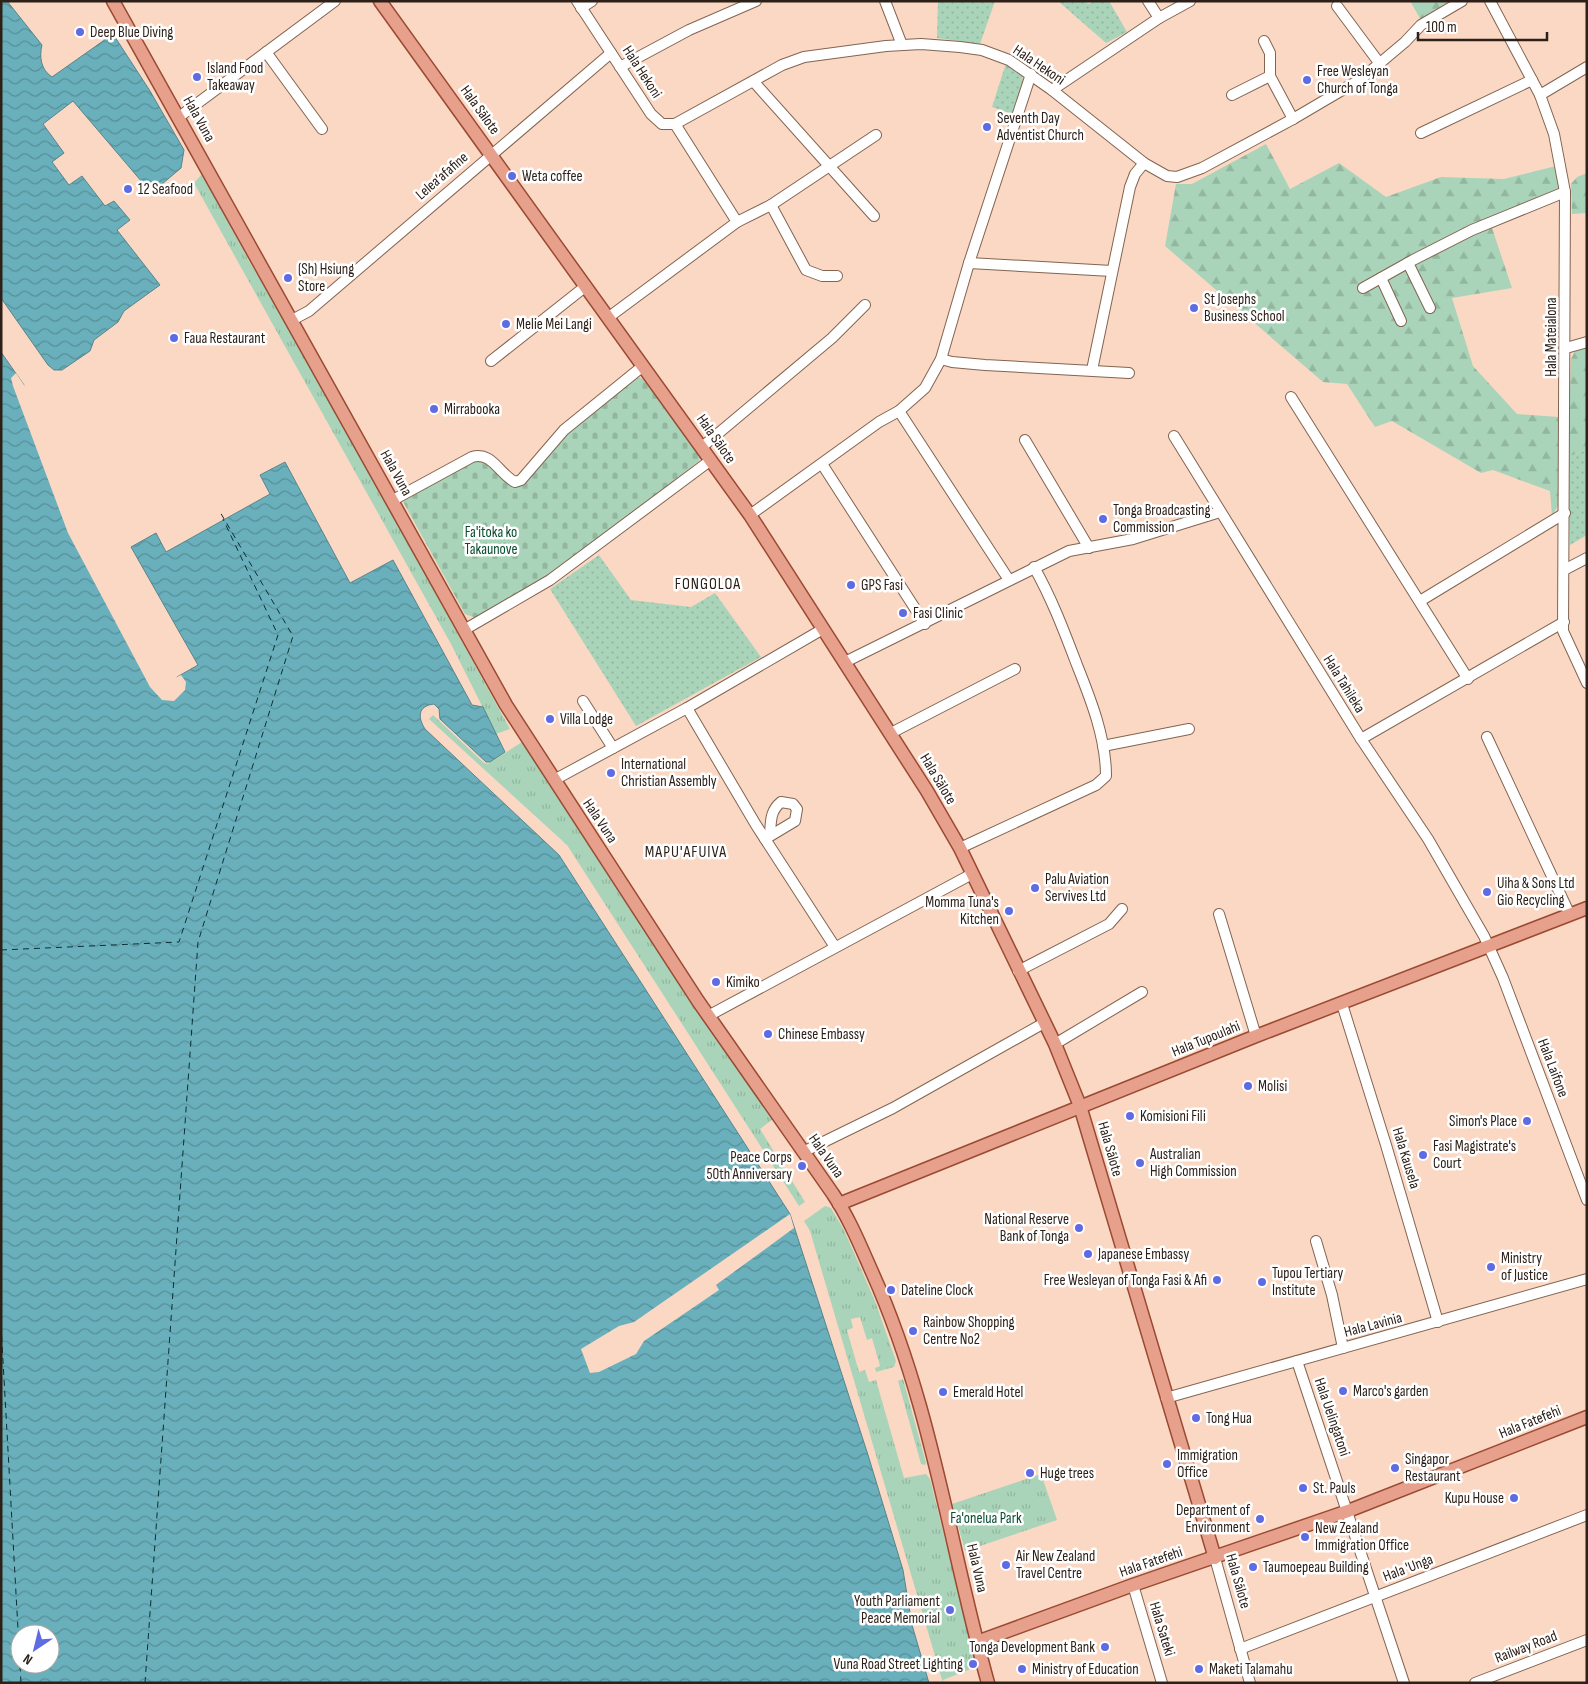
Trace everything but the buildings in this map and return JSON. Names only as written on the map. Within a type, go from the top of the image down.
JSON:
[{"type":"main road","name":"Hala Vuna","points":[[113,1],[506,705],[708,1016],[839,1204],[888,1306],[909,1367],[945,1497],[988,1683]]},
{"type":"main road","name":"Hala Sālote","points":[[380,1],[750,515],[891,733],[960,848],[1055,1044],[1080,1106],[1215,1558]]},
{"type":"main road","name":"Hala Tupoulahi","points":[[839,1204],[1256,1036],[1587,908]]},
{"type":"main road","name":"Hala Fatefehi","points":[[978,1642],[1133,1585],[1348,1512],[1587,1416]]},
{"type":"street","points":[[179,118],[335,1]]},
{"type":"street","points":[[579,4],[592,1]]},
{"type":"street","points":[[620,67],[689,30],[756,1]]},
{"type":"street","points":[[885,1],[902,45]]},
{"type":"street","points":[[1148,1],[1159,18]]},
{"type":"street","points":[[1052,90],[1159,18],[1190,1]]},
{"type":"street","name":"Hala Hekoni","points":[[579,4],[655,120],[662,124],[675,124],[754,82],[782,64],[804,57],[902,45],[960,47],[982,50],[1009,60],[1052,90],[1144,163],[1167,176],[1186,175],[1293,119],[1360,79],[1380,64],[1422,26],[1462,1]]},
{"type":"street","name":"Hala Mateialona","points":[[1490,1],[1540,95],[1554,134],[1565,192],[1566,348],[1563,631],[1587,683]]},
{"type":"street","points":[[1337,6],[1380,64]]},
{"type":"street","points":[[1264,41],[1270,53],[1270,76],[1293,119]]},
{"type":"street","points":[[266,52],[322,129]]},
{"type":"street","name":"Lelea’afafine","points":[[292,320],[309,311],[611,52]]},
{"type":"street","points":[[1540,95],[1587,67]]},
{"type":"street","points":[[750,515],[879,422],[900,410],[924,388],[941,359],[968,263],[1031,74]]},
{"type":"street","points":[[1232,95],[1270,76]]},
{"type":"street","points":[[1421,133],[1532,80]]},
{"type":"street","points":[[754,82],[829,168],[874,216]]},
{"type":"street","points":[[675,124],[737,222]]},
{"type":"street","points":[[609,318],[737,222],[771,205],[876,135]]},
{"type":"street","points":[[1092,370],[1130,187],[1135,174],[1144,163]]},
{"type":"street","points":[[1363,288],[1472,230],[1565,192]]},
{"type":"street","points":[[771,205],[806,270],[822,276],[837,276]]},
{"type":"street","points":[[968,263],[1112,271]]},
{"type":"street","points":[[1408,263],[1430,308]]},
{"type":"street","points":[[1381,278],[1401,321]]},
{"type":"street","points":[[490,360],[586,286]]},
{"type":"street","points":[[702,447],[832,338],[865,305]]},
{"type":"street","points":[[1566,348],[1587,342]]},
{"type":"street","points":[[941,359],[985,366],[1129,373]]},
{"type":"street","points":[[392,500],[480,454],[487,456],[508,479],[515,482],[521,480],[564,430],[643,366]]},
{"type":"street","points":[[1291,397],[1468,679]]},
{"type":"street","points":[[900,410],[1009,580]]},
{"type":"street","name":"Hala Tahileka","points":[[1174,436],[1361,739],[1428,839],[1489,947]]},
{"type":"street","points":[[1025,440],[1089,548]]},
{"type":"street","points":[[464,630],[550,580],[711,460]]},
{"type":"street","points":[[822,464],[925,624]]},
{"type":"street","points":[[845,662],[1069,551],[1133,539],[1220,512]]},
{"type":"street","points":[[1420,601],[1565,513]]},
{"type":"street","points":[[1564,570],[1587,558]]},
{"type":"street","points":[[960,848],[1096,785],[1106,776],[1103,746],[1092,704],[1052,600],[1034,568]]},
{"type":"street","points":[[1361,739],[1564,622]]},
{"type":"street","points":[[554,780],[687,708],[823,629]]},
{"type":"street","points":[[1577,662],[1587,656]]},
{"type":"street","points":[[891,733],[1015,669]]},
{"type":"street","points":[[582,701],[613,748]]},
{"type":"street","points":[[687,708],[835,947]]},
{"type":"street","points":[[1103,746],[1188,729]]},
{"type":"street","points":[[1488,737],[1570,915]]},
{"type":"street","points":[[708,1016],[972,874]]},
{"type":"street","points":[[1018,971],[1109,924],[1122,909]]},
{"type":"street","points":[[1219,914],[1256,1036]]},
{"type":"street","name":"Hala Laifone","points":[[1489,947],[1587,1200]]},
{"type":"street","points":[[1055,1044],[1142,992]]},
{"type":"street","name":"Hala Kausela","points":[[1342,1004],[1438,1322]]},
{"type":"street","points":[[803,1152],[893,1108],[1044,1023]]},
{"type":"street","points":[[1316,1241],[1332,1295],[1343,1348]]},
{"type":"street","name":"Hala Lavinia","points":[[1166,1398],[1587,1279]]},
{"type":"street","name":"Hala Uelingatoni","points":[[1297,1361],[1404,1683]]},
{"type":"street","name":"Hala 'Unga","points":[[1240,1649],[1587,1514]]},
{"type":"street","name":"Hala Sālote","points":[[1215,1558],[1250,1683]]},
{"type":"street","name":"Hala Sateki","points":[[1133,1585],[1162,1683]]},
{"type":"street","name":"Railway Road","points":[[1475,1683],[1587,1640]]},
{"type":"green space","points":[[938,1],[995,1],[980,44],[937,38]]},
{"type":"green space","points":[[1058,1],[1086,1],[1088,4],[1095,1],[1109,1],[1127,32],[1106,43]]},
{"type":"green space","points":[[1410,1],[1450,1],[1421,20]]},
{"type":"green space","points":[[1006,63],[1022,74],[1023,82],[1012,114],[992,107]]},
{"type":"green space","points":[[1266,144],[1290,189],[1339,163],[1386,197],[1441,177],[1504,179],[1556,166],[1561,198],[1492,228],[1512,288],[1452,298],[1473,366],[1517,414],[1559,417],[1559,504],[1552,516],[1550,491],[1493,470],[1481,473],[1392,421],[1375,427],[1347,384],[1323,382],[1165,246],[1176,184],[1192,184]]},
{"type":"green space","points":[[1587,173],[1587,213],[1572,214],[1571,184],[1577,177]]},
{"type":"green space","points":[[202,174],[249,261],[287,324],[510,729],[496,734],[451,644],[194,183]]},
{"type":"green space","points":[[1587,345],[1587,449],[1573,455],[1568,455],[1571,359],[1576,349]]},
{"type":"green space","name":"Fa'itoka ko Takaunove","points":[[636,376],[643,379],[701,456],[699,461],[608,532],[550,574],[476,618],[465,614],[401,498],[476,457],[488,463],[511,485],[517,488],[552,448],[586,415]]},
{"type":"green space","points":[[1587,449],[1587,535],[1570,545],[1568,455],[1573,455]]},
{"type":"green space","points":[[599,555],[631,600],[691,607],[715,593],[761,657],[636,726],[550,589]]},
{"type":"green space","points":[[433,715],[484,763],[488,764],[522,742],[616,888],[773,1119],[760,1129],[805,1202],[799,1206],[567,845],[429,719]]},
{"type":"green space","points":[[825,1206],[831,1208],[844,1230],[875,1301],[896,1361],[894,1367],[876,1372],[875,1368],[880,1366],[872,1338],[867,1340],[860,1317],[851,1319],[853,1328],[847,1330],[859,1372],[865,1370],[869,1382],[876,1380],[904,1478],[926,1474],[930,1479],[976,1664],[973,1668],[943,1680],[943,1683],[810,1231],[804,1221]]},
{"type":"green space","points":[[903,1379],[925,1465],[921,1464],[898,1381]]},
{"type":"green space","name":"Fa'onelua Park","points":[[1041,1474],[1057,1520],[965,1551],[952,1504]]},
{"type":"water","points":[[1,1],[7,1],[42,45],[43,67],[52,77],[113,34],[150,91],[184,150],[181,168],[156,189],[142,182],[73,101],[43,124],[64,153],[52,162],[69,185],[82,176],[105,206],[114,201],[130,220],[117,230],[160,285],[124,311],[118,322],[94,340],[90,351],[62,370],[54,370],[48,365],[1,298]]},
{"type":"water","points":[[1,352],[24,385],[87,549],[164,687],[175,687],[177,677],[198,665],[131,547],[156,533],[166,552],[270,494],[260,475],[285,462],[350,583],[393,560],[472,705],[483,707],[505,752],[490,762],[486,762],[440,719],[439,709],[434,704],[424,707],[420,713],[425,729],[559,855],[790,1214],[903,1570],[912,1625],[929,1683],[1,1683]]},
{"type":"pier","points":[[16,373],[24,385],[29,388],[38,417],[89,547],[163,682],[165,685],[174,685],[175,678],[181,675],[186,682],[185,690],[174,701],[162,700],[150,687],[68,533],[13,386],[11,378]]},
{"type":"pier","points":[[790,1214],[794,1228],[716,1285],[719,1290],[644,1341],[636,1354],[599,1372],[590,1373],[581,1349],[619,1326],[634,1322]]},
{"type":"ferry route","points":[[145,1683],[198,942],[293,636],[220,512]]},
{"type":"ferry route","points":[[1,950],[179,942],[278,635],[223,519]]},
{"type":"ferry route","points":[[1,1325],[21,1683]]},
{"type":"place","name":"Deep Blue Diving","points":[[80,32]]},
{"type":"place","name":"Island Food Takeaway","points":[[197,77]]},
{"type":"place","name":"Free Wesleyan Church of Tonga","points":[[1307,80]]},
{"type":"place","name":"Seventh Day Adventist Church","points":[[987,127]]},
{"type":"place","name":"Weta coffee","points":[[512,176]]},
{"type":"place","name":"12 Seafood","points":[[128,189]]},
{"type":"place","name":"(Sh) Hsiung Store","points":[[288,278]]},
{"type":"place","name":"St Josephs Business School","points":[[1194,308]]},
{"type":"place","name":"Melie Mei Langi","points":[[506,324]]},
{"type":"place","name":"Faua Restaurant","points":[[174,338]]},
{"type":"place","name":"Mirrabooka","points":[[434,409]]},
{"type":"place","name":"Tonga Broadcasting Commission","points":[[1103,519]]},
{"type":"place","name":"GPS Fasi","points":[[851,585]]},
{"type":"place","name":"Fasi Clinic","points":[[903,613]]},
{"type":"place","name":"Villa Lodge","points":[[550,719]]},
{"type":"place","name":"International Christian Assembly","points":[[611,773]]},
{"type":"place","name":"Palu Aviation Servives Ltd","points":[[1035,888]]},
{"type":"place","name":"Uiha & Sons Ltd Gio Recycling","points":[[1487,892]]},
{"type":"place","name":"Momma Tuna's Kitchen","points":[[1009,911]]},
{"type":"place","name":"Kimiko","points":[[716,982]]},
{"type":"place","name":"Chinese Embassy","points":[[768,1034]]},
{"type":"place","name":"Molisi","points":[[1248,1086]]},
{"type":"place","name":"Komisioni Fili","points":[[1130,1116]]},
{"type":"place","name":"Simon's Place","points":[[1527,1121]]},
{"type":"place","name":"Fasi Magistrate's Court","points":[[1423,1155]]},
{"type":"place","name":"Australian High Commission","points":[[1140,1163]]},
{"type":"place","name":"Peace Corps 50th Anniversary","points":[[802,1166]]},
{"type":"place","name":"National Reserve Bank of Tonga","points":[[1079,1228]]},
{"type":"place","name":"Japanese Embassy","points":[[1088,1254]]},
{"type":"place","name":"Ministry of Justice","points":[[1491,1267]]},
{"type":"place","name":"Free Wesleyan of Tonga Fasi & Afi","points":[[1217,1280]]},
{"type":"place","name":"Tupou Tertiary Institute","points":[[1262,1282]]},
{"type":"place","name":"Dateline Clock","points":[[891,1290]]},
{"type":"place","name":"Rainbow Shopping Centre No2","points":[[913,1331]]},
{"type":"place","name":"Marco's garden","points":[[1343,1391]]},
{"type":"place","name":"Emerald Hotel","points":[[943,1392]]},
{"type":"place","name":"Tong Hua","points":[[1196,1418]]},
{"type":"place","name":"Immigration Office","points":[[1167,1464]]},
{"type":"place","name":"Singapor Restaurant","points":[[1395,1468]]},
{"type":"place","name":"Huge trees","points":[[1030,1473]]},
{"type":"place","name":"St. Pauls","points":[[1303,1488]]},
{"type":"place","name":"Kupu House","points":[[1514,1498]]},
{"type":"place","name":"Department of Environment","points":[[1260,1519]]},
{"type":"place","name":"New Zealand Immigration Office","points":[[1305,1537]]},
{"type":"place","name":"Air New Zealand Travel Centre","points":[[1006,1565]]},
{"type":"place","name":"Taumoepeau Building","points":[[1253,1567]]},
{"type":"place","name":"Youth Parliament Peace Memorial","points":[[950,1610]]},
{"type":"place","name":"Tonga Development Bank","points":[[1105,1647]]},
{"type":"place","name":"Vuna Road Street Lighting","points":[[973,1664]]},
{"type":"place","name":"Ministry of Education","points":[[1022,1669]]},
{"type":"place","name":"Maketi Talamahu","points":[[1199,1669]]},
{"type":"district","name":"FONGOLOA","points":[[708,584]]},
{"type":"district","name":"MAPU'AFUIVA","points":[[686,852]]}]
